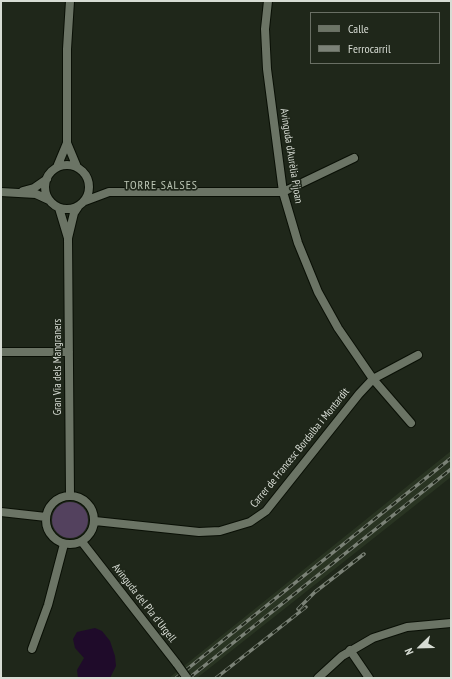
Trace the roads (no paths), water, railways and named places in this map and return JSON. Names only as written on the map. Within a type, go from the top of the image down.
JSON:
[{"type":"street","name":"Gran Via dels Mangraners","points":[[18,192],[34,188],[47,179],[58,167],[67,143],[67,49],[70,1]]},
{"type":"street","name":"Avinguda d'Aurèlia Pijoan","points":[[268,1],[266,55],[283,192],[298,243],[318,292],[341,333],[373,379],[411,423]]},
{"type":"street","name":"Gran Via dels Mangraners","points":[[67,143],[77,167],[86,175],[89,184],[88,195],[74,213],[68,238],[70,496]]},
{"type":"street","points":[[1,192],[36,194],[49,200],[59,208],[68,210],[109,192],[283,192],[354,158]]},
{"type":"street","points":[[58,167],[68,165],[77,167]]},
{"type":"street","points":[[47,179],[45,190],[49,200]]},
{"type":"street","name":"Gran Via dels Mangraners","points":[[59,208],[68,238]]},
{"type":"street","points":[[1,352],[69,352]]},
{"type":"street","name":"Carrer de Francesc Bordalba i Montardit","points":[[95,521],[199,532],[220,531],[250,522],[266,511],[359,394],[373,379],[418,355]]},
{"type":"street","points":[[70,496],[76,497],[88,503],[92,508],[95,521],[91,533],[82,542],[77,544],[64,544],[54,539],[50,534],[46,517],[54,502],[70,496]]},
{"type":"street","points":[[1,512],[46,517]]},
{"type":"street","name":"Avinguda del Pla d'Urgell","points":[[82,542],[187,678]]},
{"type":"street","points":[[32,649],[48,605],[64,544]]},
{"type":"street","points":[[318,678],[350,650],[373,638],[400,629],[451,623]]},
{"type":"street","points":[[350,650],[368,677]]},
{"type":"railway","points":[[176,678],[451,458]]},
{"type":"railway","points":[[189,678],[451,469]]},
{"type":"railway","points":[[298,609],[315,592],[364,554]]},
{"type":"railway","points":[[216,678],[306,607]]},
{"type":"district","name":"TORRE SALSES","points":[[161,186]]}]
